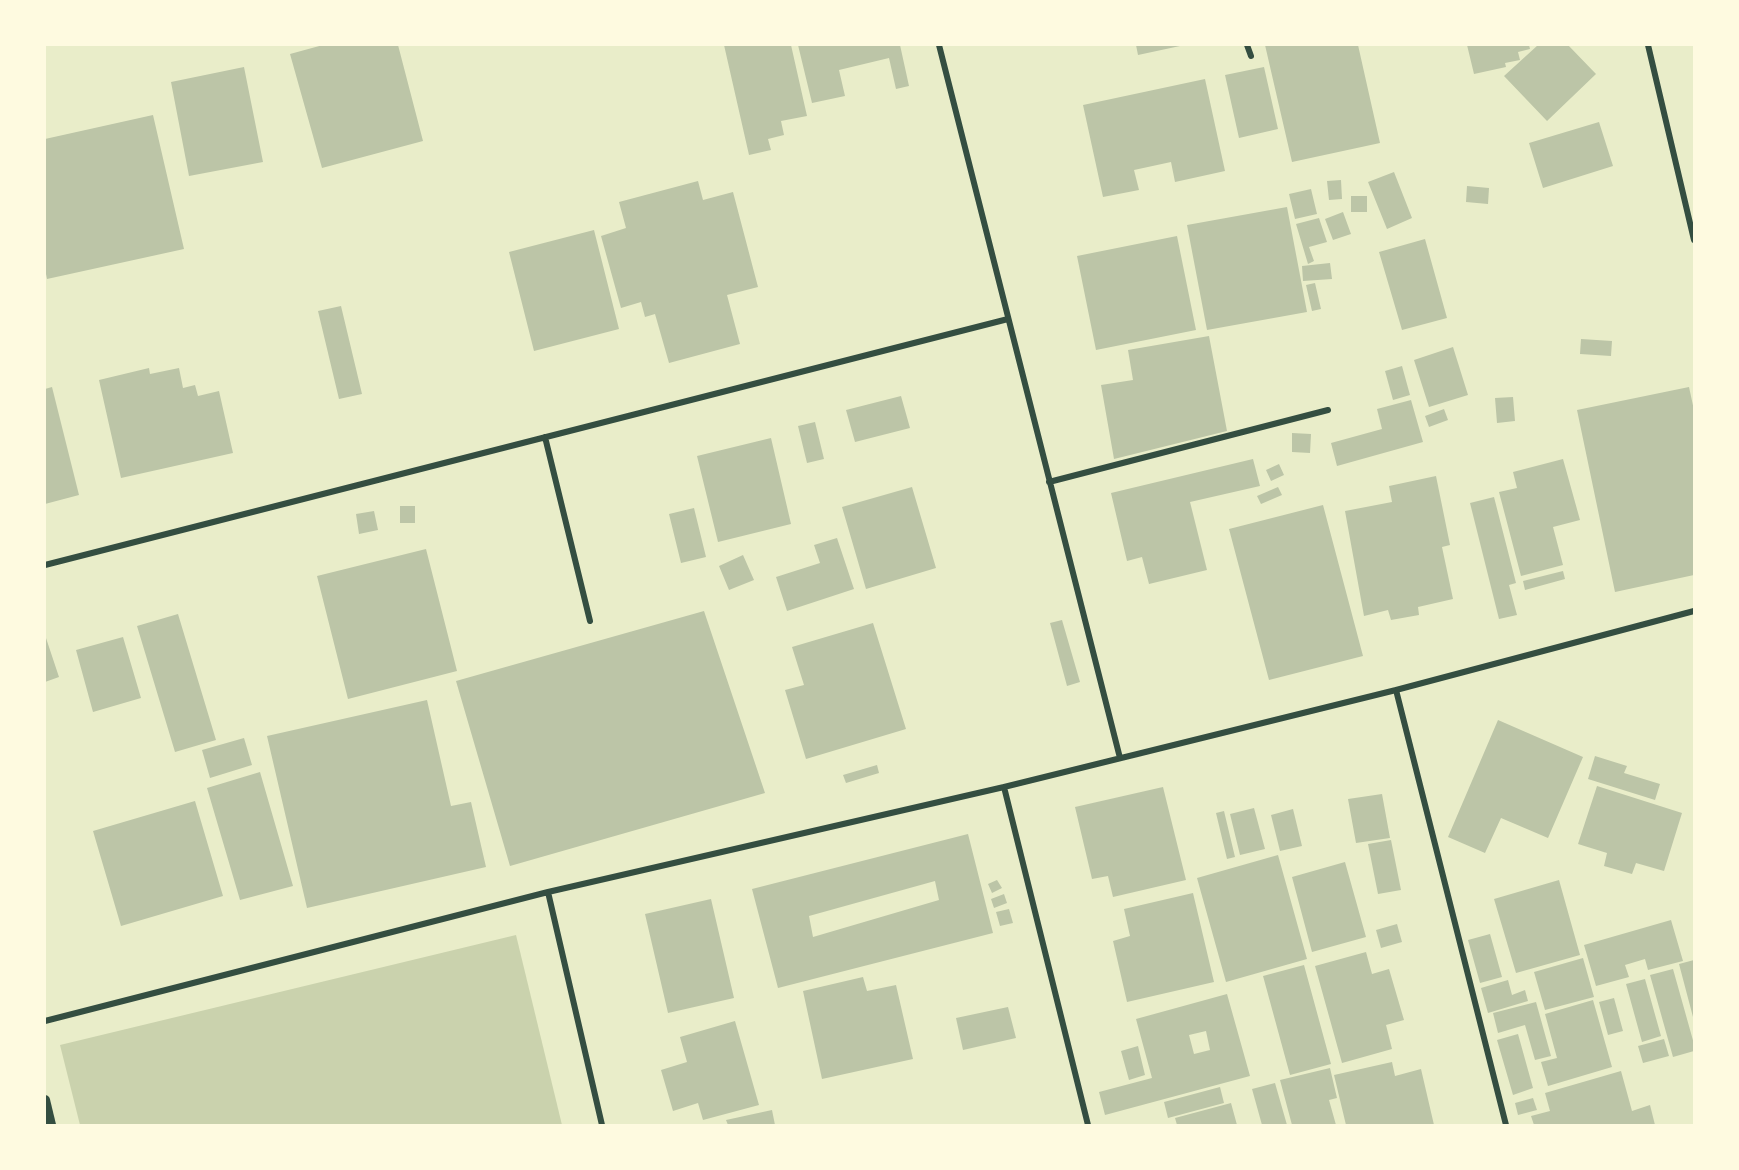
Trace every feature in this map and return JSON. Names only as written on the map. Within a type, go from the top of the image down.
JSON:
[{"type":"street","points":[[939,45],[1120,758]]},
{"type":"street","points":[[1247,45],[1251,56]]},
{"type":"street","points":[[1648,45],[1694,240]]},
{"type":"street","points":[[45,566],[1008,320]]},
{"type":"street","points":[[1049,482],[1328,410]]},
{"type":"street","points":[[546,437],[590,621]]},
{"type":"street","points":[[45,1021],[548,892],[1004,787],[1396,690],[1694,611]]},
{"type":"street","points":[[1396,690],[1506,1125]]},
{"type":"street","points":[[1004,787],[1088,1125]]},
{"type":"street","points":[[548,892],[602,1125]]},
{"type":"street","points":[[45,1100],[51,1125]]},
{"type":"green space","points":[[516,935],[562,1125],[80,1125],[60,1045]]},
{"type":"building","points":[[323,45],[398,45],[423,141],[322,168],[290,54]]},
{"type":"building","points":[[724,45],[791,45],[807,116],[781,121],[784,135],[768,139],[771,150],[749,155]]},
{"type":"building","points":[[798,45],[900,45],[909,86],[896,89],[889,58],[839,70],[845,96],[812,103]]},
{"type":"building","points":[[1136,45],[1180,45],[1180,46],[1138,55]]},
{"type":"building","points":[[1265,45],[1358,45],[1380,143],[1292,162]]},
{"type":"building","points":[[1467,45],[1529,45],[1530,49],[1518,52],[1520,60],[1505,63],[1506,67],[1474,74]]},
{"type":"building","points":[[1538,45],[1568,45],[1596,74],[1547,121],[1504,76]]},
{"type":"building","points":[[244,67],[263,162],[189,176],[171,82]]},
{"type":"building","points":[[1264,67],[1278,129],[1239,138],[1225,75]]},
{"type":"building","points":[[1205,79],[1225,171],[1175,182],[1171,162],[1134,170],[1139,190],[1103,197],[1083,105]]},
{"type":"building","points":[[153,115],[184,249],[47,279],[45,269],[45,139]]},
{"type":"building","points":[[1599,122],[1613,166],[1543,188],[1529,143]]},
{"type":"building","points":[[1394,172],[1412,218],[1387,229],[1368,182]]},
{"type":"building","points":[[1341,180],[1342,199],[1329,200],[1327,181]]},
{"type":"building","points":[[698,181],[703,200],[733,192],[758,287],[727,295],[740,344],[669,363],[655,314],[645,317],[641,302],[621,308],[601,236],[626,228],[619,202]]},
{"type":"building","points":[[1467,186],[1489,188],[1488,204],[1466,202]]},
{"type":"building","points":[[1311,189],[1317,214],[1295,219],[1289,194]]},
{"type":"building","points":[[1351,196],[1367,196],[1367,212],[1351,212]]},
{"type":"building","points":[[1287,207],[1307,312],[1207,330],[1187,225]]},
{"type":"building","points":[[1343,212],[1351,234],[1333,240],[1325,219]]},
{"type":"building","points":[[1319,218],[1327,242],[1309,247],[1314,261],[1308,264],[1296,224]]},
{"type":"building","points":[[594,230],[619,329],[534,351],[509,252]]},
{"type":"building","points":[[1177,236],[1196,330],[1096,350],[1077,256]]},
{"type":"building","points":[[1425,239],[1447,318],[1402,330],[1379,252]]},
{"type":"building","points":[[1330,263],[1332,279],[1303,281],[1302,266]]},
{"type":"building","points":[[1315,283],[1321,309],[1312,311],[1306,285]]},
{"type":"building","points":[[341,306],[362,394],[339,399],[318,311]]},
{"type":"building","points":[[1209,336],[1227,431],[1114,459],[1101,385],[1133,380],[1128,350]]},
{"type":"building","points":[[1581,339],[1612,341],[1611,356],[1580,354]]},
{"type":"building","points":[[1453,347],[1468,395],[1429,407],[1414,360]]},
{"type":"building","points":[[1402,366],[1410,395],[1393,400],[1385,371]]},
{"type":"building","points":[[149,368],[150,374],[179,368],[183,388],[195,385],[198,396],[219,391],[233,453],[121,478],[99,380]]},
{"type":"building","points":[[52,387],[79,495],[45,504],[45,389]]},
{"type":"building","points":[[1689,387],[1694,410],[1694,575],[1615,592],[1577,410]]},
{"type":"building","points":[[901,396],[910,428],[855,442],[846,410]]},
{"type":"building","points":[[1513,397],[1515,421],[1497,423],[1495,398]]},
{"type":"building","points":[[1411,400],[1423,442],[1337,466],[1331,443],[1382,429],[1377,409]]},
{"type":"building","points":[[1444,409],[1448,420],[1429,427],[1425,416]]},
{"type":"building","points":[[815,422],[824,459],[807,463],[798,426]]},
{"type":"building","points":[[1292,433],[1311,434],[1310,453],[1292,452]]},
{"type":"building","points":[[771,438],[791,524],[718,542],[697,456]]},
{"type":"building","points":[[1253,459],[1260,486],[1190,502],[1207,570],[1149,584],[1142,557],[1127,561],[1111,493]]},
{"type":"building","points":[[1563,459],[1580,520],[1553,527],[1563,565],[1521,576],[1499,492],[1517,488],[1513,472]]},
{"type":"building","points":[[1279,464],[1284,475],[1271,481],[1266,470]]},
{"type":"building","points":[[1436,476],[1450,545],[1442,547],[1453,599],[1418,607],[1419,615],[1391,620],[1388,610],[1364,616],[1345,511],[1392,502],[1389,486]]},
{"type":"building","points":[[912,487],[936,568],[866,589],[842,507]]},
{"type":"building","points":[[1278,487],[1282,495],[1261,504],[1257,496]]},
{"type":"building","points":[[1494,497],[1516,583],[1509,585],[1517,615],[1499,619],[1470,503]]},
{"type":"building","points":[[1323,505],[1363,656],[1269,680],[1229,529]]},
{"type":"building","points":[[400,506],[415,506],[415,523],[400,523]]},
{"type":"building","points":[[694,508],[706,557],[681,563],[669,514]]},
{"type":"building","points":[[374,511],[378,530],[359,534],[356,514]]},
{"type":"building","points":[[837,538],[854,589],[787,611],[776,577],[820,563],[814,545]]},
{"type":"building","points":[[426,549],[457,671],[348,699],[317,576]]},
{"type":"building","points":[[743,555],[754,580],[729,590],[719,566]]},
{"type":"building","points":[[1563,571],[1565,579],[1525,590],[1523,581]]},
{"type":"building","points":[[704,611],[765,793],[510,866],[456,681]]},
{"type":"building","points":[[178,614],[216,740],[175,752],[137,626]]},
{"type":"building","points":[[1062,620],[1080,682],[1067,686],[1050,623]]},
{"type":"building","points":[[873,623],[906,729],[806,759],[785,690],[804,685],[792,647]]},
{"type":"building","points":[[45,635],[59,677],[45,682]]},
{"type":"building","points":[[123,637],[141,698],[93,712],[76,650]]},
{"type":"building","points":[[427,700],[451,806],[471,802],[486,867],[307,908],[267,736]]},
{"type":"building","points":[[1498,720],[1583,757],[1548,838],[1501,818],[1485,853],[1448,837]]},
{"type":"building","points":[[244,738],[252,765],[210,778],[202,750]]},
{"type":"building","points":[[1595,756],[1627,766],[1624,773],[1660,784],[1655,800],[1588,779]]},
{"type":"building","points":[[877,765],[879,773],[846,783],[843,775]]},
{"type":"building","points":[[260,772],[293,886],[240,900],[207,788]]},
{"type":"building","points":[[1597,786],[1682,813],[1664,871],[1636,863],[1632,874],[1604,866],[1607,853],[1578,844]]},
{"type":"building","points":[[1163,787],[1186,880],[1113,897],[1108,876],[1092,879],[1075,807]]},
{"type":"building","points":[[1382,794],[1390,838],[1356,843],[1348,799]]},
{"type":"building","points":[[195,801],[223,896],[121,926],[93,831]]},
{"type":"building","points":[[1254,808],[1265,849],[1240,855],[1230,814]]},
{"type":"building","points":[[1293,809],[1302,846],[1280,851],[1271,815]]},
{"type":"building","points":[[1224,811],[1235,857],[1227,859],[1216,813]]},
{"type":"building","points":[[968,834],[993,933],[778,988],[752,889]],"holes":[[[935,881],[939,900],[813,937],[809,916]]]},
{"type":"building","points":[[1391,840],[1401,890],[1378,894],[1368,844]]},
{"type":"building","points":[[1278,855],[1307,959],[1226,982],[1197,878]]},
{"type":"building","points":[[1345,862],[1366,937],[1312,952],[1292,877]]},
{"type":"building","points":[[997,880],[1002,888],[992,893],[988,884]]},
{"type":"building","points":[[1559,880],[1580,955],[1516,973],[1494,899]]},
{"type":"building","points":[[1193,893],[1214,982],[1127,1002],[1113,941],[1130,936],[1124,909]]},
{"type":"building","points":[[1004,894],[1007,903],[994,908],[991,899]]},
{"type":"building","points":[[711,899],[734,998],[668,1013],[645,914]]},
{"type":"building","points":[[1009,909],[1013,923],[1000,926],[996,912]]},
{"type":"building","points":[[1671,920],[1683,961],[1648,970],[1645,959],[1625,965],[1629,977],[1596,986],[1584,945]]},
{"type":"building","points":[[1397,924],[1402,942],[1381,948],[1376,930]]},
{"type":"building","points":[[1490,934],[1502,977],[1480,983],[1468,940]]},
{"type":"building","points":[[1366,952],[1372,974],[1389,969],[1404,1020],[1386,1025],[1392,1049],[1342,1063],[1315,966]]},
{"type":"building","points":[[1583,958],[1594,997],[1545,1010],[1534,972]]},
{"type":"building","points":[[1694,960],[1694,1017],[1693,1017],[1679,964]]},
{"type":"building","points":[[1304,965],[1331,1064],[1290,1075],[1263,976]]},
{"type":"building","points":[[1673,969],[1694,1051],[1673,1057],[1650,975]]},
{"type":"building","points":[[863,977],[867,991],[896,985],[913,1059],[822,1079],[803,991]]},
{"type":"building","points":[[1645,979],[1661,1036],[1642,1042],[1626,984]]},
{"type":"building","points":[[1508,980],[1512,995],[1525,990],[1528,1001],[1488,1013],[1481,988]]},
{"type":"building","points":[[1227,994],[1250,1076],[1105,1115],[1099,1092],[1152,1078],[1136,1019]],"holes":[[[1206,1031],[1210,1050],[1194,1054],[1189,1035]]]},
{"type":"building","points":[[1614,998],[1623,1031],[1608,1035],[1599,1002]]},
{"type":"building","points":[[1593,1000],[1612,1067],[1548,1086],[1541,1062],[1557,1058],[1545,1014]]},
{"type":"building","points":[[1536,1002],[1551,1056],[1535,1060],[1525,1025],[1498,1033],[1493,1013]]},
{"type":"building","points":[[1008,1007],[1016,1038],[963,1050],[956,1018]]},
{"type":"building","points":[[735,1021],[759,1105],[703,1120],[698,1103],[673,1111],[661,1070],[687,1062],[680,1037]]},
{"type":"building","points":[[1518,1034],[1533,1088],[1513,1095],[1497,1040]]},
{"type":"building","points":[[1664,1039],[1669,1056],[1643,1063],[1638,1046]]},
{"type":"building","points":[[1138,1046],[1145,1075],[1129,1080],[1121,1051]]},
{"type":"building","points":[[1392,1062],[1395,1076],[1421,1069],[1434,1125],[1346,1125],[1334,1075]]},
{"type":"building","points":[[1330,1068],[1337,1098],[1329,1100],[1336,1125],[1292,1125],[1280,1080]]},
{"type":"building","points":[[1621,1071],[1632,1111],[1650,1105],[1655,1125],[1534,1125],[1531,1116],[1550,1111],[1545,1093]]},
{"type":"building","points":[[1275,1083],[1287,1125],[1262,1125],[1252,1089]]},
{"type":"building","points":[[1220,1087],[1224,1103],[1168,1118],[1164,1102]]},
{"type":"building","points":[[1533,1098],[1537,1110],[1518,1115],[1515,1103]]},
{"type":"building","points":[[1231,1103],[1237,1125],[1177,1125],[1175,1118]]},
{"type":"building","points":[[772,1110],[775,1125],[728,1125],[726,1120]]}]
